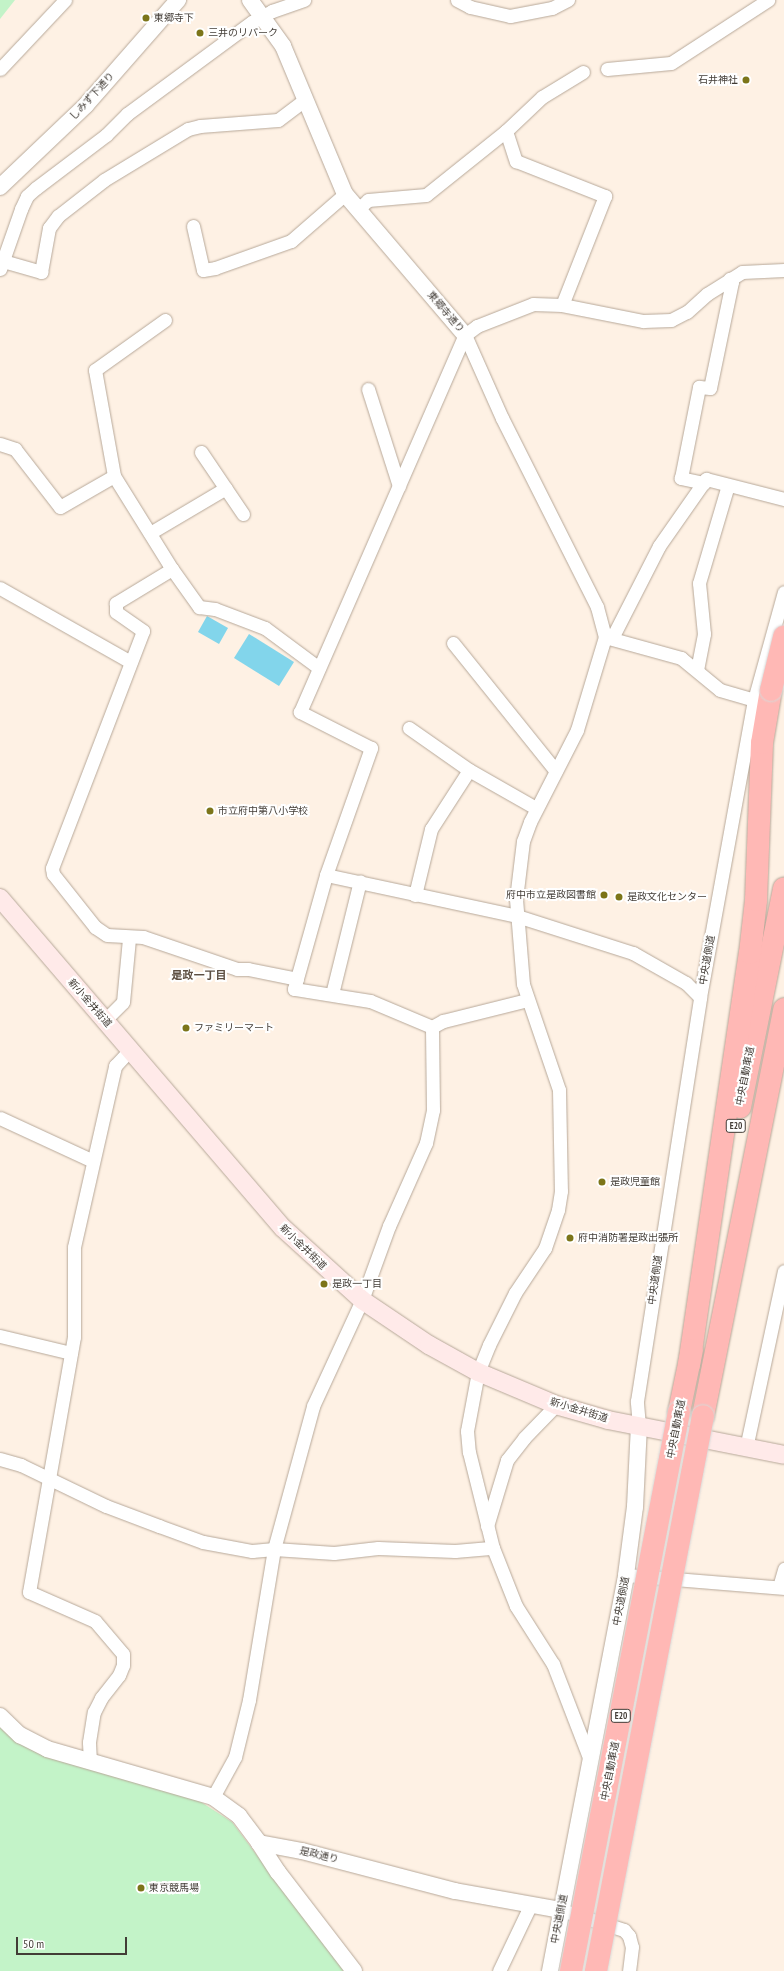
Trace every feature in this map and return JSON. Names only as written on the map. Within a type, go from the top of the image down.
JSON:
[{"type":"highway","points":[[689,1365],[750,953],[756,900],[763,695],[784,637]]},
{"type":"highway","name":"中央自動車道","points":[[571,1971],[679,1412],[784,888]]},
{"type":"highway","name":"E20","points":[[596,1971],[703,1416],[784,1009]]},
{"type":"highway","points":[[715,1360],[784,1070]]},
{"type":"main road","name":"新小金井街道","points":[[0,898],[283,1228],[362,1300],[429,1345],[478,1372],[556,1405],[639,1426],[784,1455]]},
{"type":"street","points":[[0,69],[65,0]]},
{"type":"street","name":"しみず下通り","points":[[0,186],[86,105],[178,0]]},
{"type":"street","name":"東郷寺通り","points":[[250,0],[284,46],[345,194],[357,210],[465,335],[477,326],[533,304],[562,305],[659,322],[671,320],[687,312],[707,294],[730,279],[750,270],[784,270]]},
{"type":"street","points":[[304,0],[262,17],[127,114],[106,135],[36,188],[27,196],[1,265],[41,272],[49,228],[58,216],[104,180],[188,129],[278,120],[305,100]]},
{"type":"street","points":[[457,0],[470,7],[510,16],[552,8],[568,0]]},
{"type":"street","points":[[607,69],[671,63],[768,0]]},
{"type":"street","points":[[357,210],[368,200],[426,194],[506,131],[542,97],[583,72]]},
{"type":"street","points":[[506,131],[516,161],[605,196],[562,305]]},
{"type":"street","points":[[192,226],[203,270],[215,268],[291,241],[345,194]]},
{"type":"street","points":[[704,484],[681,478],[699,387],[710,388],[732,282],[730,279]]},
{"type":"street","points":[[165,320],[96,370],[114,476],[172,569],[199,606],[215,609],[266,628],[319,668]]},
{"type":"street","points":[[432,1027],[370,1001],[294,989],[326,875],[371,748],[300,712],[465,335]]},
{"type":"street","points":[[465,335],[505,425],[597,607],[609,637]]},
{"type":"street","points":[[368,388],[399,486]]},
{"type":"street","points":[[0,444],[15,449],[60,507],[114,476]]},
{"type":"street","points":[[201,452],[243,514]]},
{"type":"street","points":[[590,1760],[552,1664],[516,1606],[493,1548],[469,1452],[468,1431],[478,1372],[491,1340],[515,1293],[545,1248],[558,1210],[561,1191],[559,1090],[527,1000],[516,916],[516,899],[524,841],[536,808],[577,730],[609,637],[659,546],[706,480],[784,499]]},
{"type":"street","points":[[697,670],[704,634],[699,583],[728,485]]},
{"type":"street","points":[[150,533],[226,488]]},
{"type":"street","points":[[172,569],[116,603],[116,612],[143,631],[52,868],[53,874],[96,927],[107,935],[128,938],[143,937],[237,969],[248,969],[297,979]]},
{"type":"street","points":[[0,588],[131,662]]},
{"type":"street","name":"中央道側道","points":[[550,1971],[626,1575],[636,1507],[639,1426],[637,1400],[700,997],[763,695],[766,656],[784,592]]},
{"type":"street","points":[[609,637],[681,658],[720,690],[763,695]]},
{"type":"street","points":[[453,643],[556,771]]},
{"type":"street","points":[[766,656],[784,662]]},
{"type":"street","points":[[409,728],[469,770],[536,808]]},
{"type":"street","points":[[415,895],[431,829],[469,770]]},
{"type":"street","points":[[326,875],[360,881],[415,895],[516,916],[633,953],[686,983],[700,997]]},
{"type":"street","points":[[332,994],[360,881]]},
{"type":"street","points":[[105,1020],[123,1002],[128,938]]},
{"type":"street","points":[[432,1027],[443,1021],[527,1000]]},
{"type":"street","points":[[213,1796],[223,1783],[235,1757],[249,1700],[274,1549],[313,1406],[362,1300],[389,1226],[426,1143],[434,1110],[432,1027]]},
{"type":"street","points":[[90,1762],[89,1742],[94,1712],[101,1698],[119,1675],[123,1665],[123,1654],[95,1621],[29,1592],[74,1337],[74,1247],[115,1066],[130,1050]]},
{"type":"street","points":[[0,1118],[93,1161]]},
{"type":"street","points":[[746,1448],[784,1271]]},
{"type":"street","points":[[0,1336],[71,1353]]},
{"type":"street","points":[[487,1526],[507,1460],[524,1438],[556,1405]]},
{"type":"street","points":[[0,1459],[21,1465],[106,1506],[203,1542],[252,1551],[274,1549],[334,1553],[378,1548],[455,1551],[493,1548]]},
{"type":"street","points":[[626,1575],[781,1588],[784,1569]]},
{"type":"street","points":[[0,1716],[20,1735],[47,1749],[213,1796],[239,1816],[278,1872],[354,1971]]},
{"type":"street","name":"是政通り","points":[[259,1844],[302,1851],[440,1887],[530,1906],[561,1910],[624,1930],[629,1936],[632,1947],[629,1971]]},
{"type":"street","points":[[499,1971],[530,1906]]},
{"type":"green space","points":[[0,0],[15,0],[0,19]]},
{"type":"green space","name":"東京競馬場","points":[[0,1727],[48,1757],[198,1800],[232,1822],[344,1971],[0,1971]]},
{"type":"water","points":[[207,616],[228,628],[219,644],[198,632]]},
{"type":"water","points":[[249,634],[294,662],[279,686],[234,658]]},
{"type":"place","name":"東郷寺下","points":[[146,18]]},
{"type":"place","name":"三井のリパーク","points":[[200,33]]},
{"type":"place","name":"石井神社","points":[[746,80]]},
{"type":"place","name":"市立府中第八小学校","points":[[210,811]]},
{"type":"place","name":"府中市立是政図書館","points":[[604,895]]},
{"type":"place","name":"是政文化センター","points":[[619,897]]},
{"type":"place","name":"ファミリーマート","points":[[186,1028]]},
{"type":"place","name":"是政児童館","points":[[602,1182]]},
{"type":"place","name":"府中消防署是政出張所","points":[[570,1238]]},
{"type":"place","name":"是政一丁目","points":[[324,1284]]},
{"type":"place","name":"東京競馬場","points":[[141,1888]]},
{"type":"district","name":"是政一丁目","points":[[199,975]]}]
